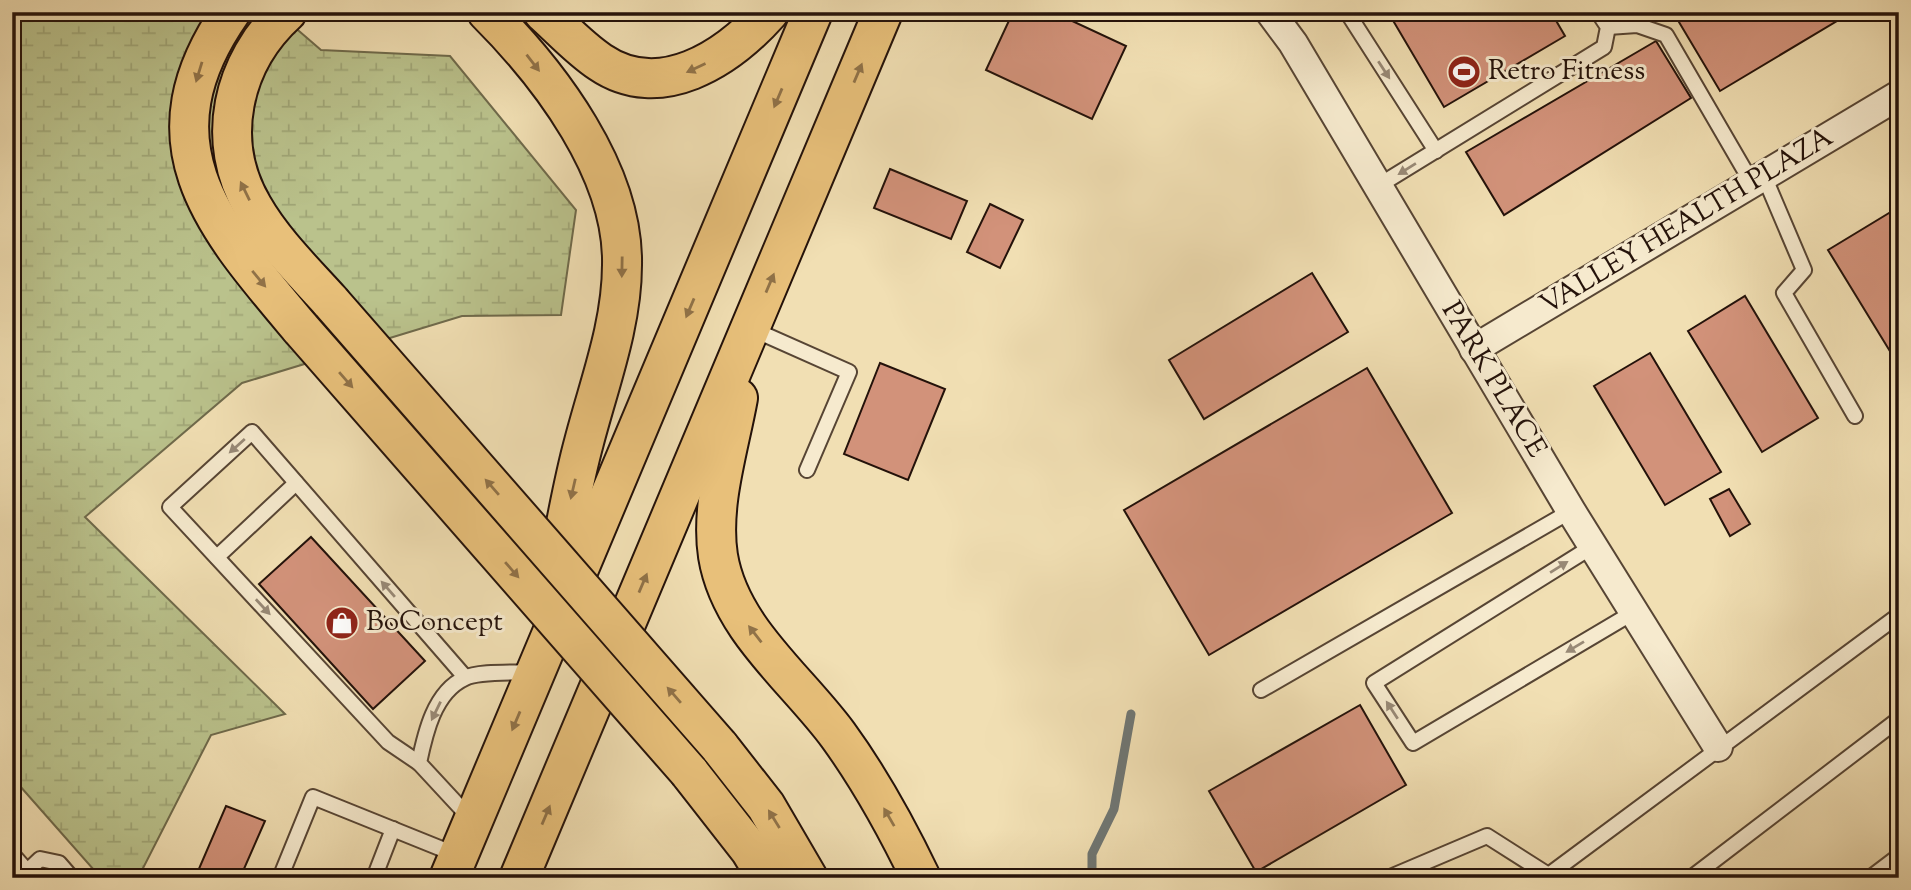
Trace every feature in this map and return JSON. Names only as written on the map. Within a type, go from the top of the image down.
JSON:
[{"type":"highway","points":[[231,12],[204,55],[195,83],[190,113],[193,166],[206,202],[222,231],[301,329],[689,772],[743,841],[766,878]]},
{"type":"highway","points":[[287,12],[267,32],[245,65],[232,108],[234,157],[240,182],[253,208],[331,302],[719,746],[766,806],[808,878]]},
{"type":"highway","points":[[487,12],[530,58],[582,135],[604,179],[621,241],[621,291],[616,319],[574,484],[538,667]]},
{"type":"highway","points":[[543,12],[601,63],[622,73],[648,80],[672,78],[723,54],[769,12]]},
{"type":"highway","points":[[460,851],[813,12]]},
{"type":"highway","points":[[519,878],[883,12]]},
{"type":"highway","points":[[750,329],[718,508],[718,554],[723,578],[743,619],[838,734],[859,765],[921,878]]},
{"type":"street","name":"PARK PLACE","points":[[1270,12],[1293,43],[1571,511],[1718,747]]},
{"type":"street","name":"VALLEY HEALTH PLAZA","points":[[1474,349],[1899,95]]},
{"type":"lane","points":[[1347,12],[1436,151]]},
{"type":"lane","points":[[1378,187],[1604,47],[1608,27],[1598,12]]},
{"type":"lane","points":[[1608,27],[1637,24],[1666,35],[1758,179],[1804,270],[1784,293],[1854,416]]},
{"type":"lane","points":[[750,329],[849,372],[807,470]]},
{"type":"lane","points":[[460,851],[419,763],[388,742],[170,507],[252,432],[465,677]]},
{"type":"lane","points":[[217,557],[296,483]]},
{"type":"lane","points":[[1261,690],[1571,511]]},
{"type":"lane","points":[[1593,546],[1374,683],[1413,743],[1634,612]]},
{"type":"lane","points":[[1388,878],[1487,836],[1552,876],[1718,747],[1899,615]]},
{"type":"lane","points":[[419,763],[426,731],[443,695],[465,677],[538,667]]},
{"type":"lane","points":[[1691,878],[1899,719]]},
{"type":"lane","points":[[280,878],[313,797],[393,830],[460,851]]},
{"type":"lane","points":[[374,878],[393,830]]},
{"type":"lane","points":[[12,853],[23,874],[40,859],[50,859],[59,863],[72,878]]},
{"type":"lane","points":[[1870,878],[1899,856]]},
{"type":"green space","points":[[12,12],[277,12],[321,50],[450,56],[576,210],[561,315],[462,316],[242,383],[85,517],[285,714],[211,735],[138,878],[101,878],[12,777]]},
{"type":"building","points":[[1013,12],[1053,12],[1126,46],[1092,119],[986,70]]},
{"type":"building","name":"Retro Fitness","points":[[1388,12],[1551,12],[1565,36],[1444,107]]},
{"type":"building","points":[[1673,12],[1852,12],[1720,91]]},
{"type":"building","points":[[1656,41],[1691,98],[1504,215],[1466,152]]},
{"type":"building","points":[[890,169],[967,201],[951,239],[874,208]]},
{"type":"building","points":[[990,204],[1023,220],[1000,268],[967,252]]},
{"type":"building","points":[[1899,207],[1899,366],[1828,250]]},
{"type":"building","points":[[1312,273],[1348,332],[1204,419],[1169,360]]},
{"type":"building","points":[[1745,296],[1818,418],[1762,452],[1688,331]]},
{"type":"building","points":[[1650,353],[1721,472],[1665,505],[1594,386]]},
{"type":"building","points":[[880,363],[945,389],[908,480],[844,454]]},
{"type":"building","points":[[1367,368],[1452,513],[1209,655],[1124,510]]},
{"type":"building","points":[[1729,489],[1750,524],[1730,536],[1710,499]]},
{"type":"building","name":"BoConcept","points":[[311,537],[425,661],[373,709],[259,584]]},
{"type":"building","points":[[1360,705],[1406,785],[1256,872],[1209,791]]},
{"type":"building","points":[[226,806],[265,821],[240,878],[195,878]]},
{"type":"waterway","points":[[1092,878],[1092,854],[1114,809],[1131,714]]},
{"type":"place","name":"Retro Fitness","points":[[1464,72]]},
{"type":"place","name":"BoConcept","points":[[342,623]]}]
